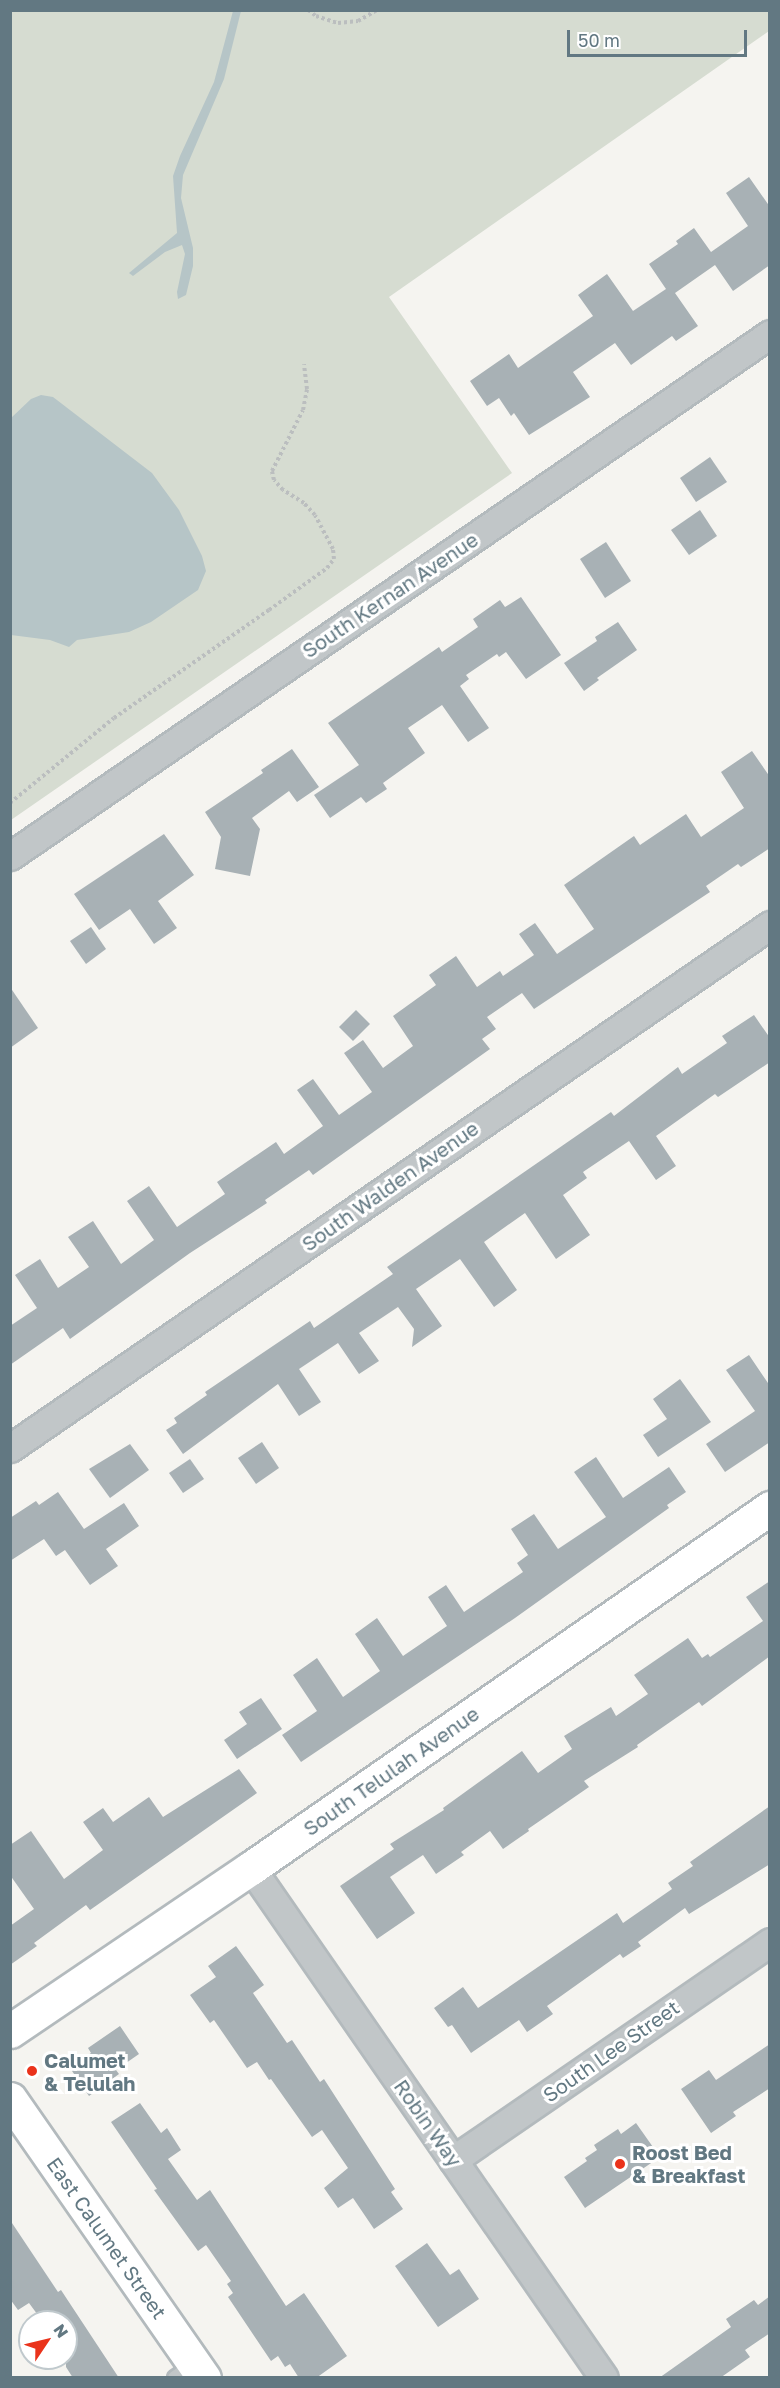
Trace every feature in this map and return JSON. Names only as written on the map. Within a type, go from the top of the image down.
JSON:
[{"type":"street","name":"South Kernan Avenue","points":[[10,856],[770,334]]},
{"type":"street","name":"South Walden Avenue","points":[[10,1448],[770,925]]},
{"type":"street","name":"South Telulah Avenue","points":[[10,2031],[251,1868],[770,1508]]},
{"type":"street","name":"Robin Way","points":[[251,1868],[604,2378]]},
{"type":"street","name":"South Lee Street","points":[[453,2160],[770,1942]]},
{"type":"street","name":"East Calumet Street","points":[[10,2099],[191,2373]]},
{"type":"path","points":[[309,10],[316,16],[338,23],[358,21],[377,10]]},
{"type":"path","points":[[10,802],[114,718],[279,603],[327,568],[334,560],[333,549],[315,515],[304,503],[282,490],[274,480],[272,471],[303,410],[307,389],[304,364]]},
{"type":"shaded area","points":[[11,11],[769,11],[769,31],[389,297],[512,473],[11,820]]},
{"type":"shaded area","points":[[233,11],[241,11],[224,79],[183,175],[181,198],[193,248],[193,266],[186,295],[178,299],[177,292],[185,254],[182,245],[165,252],[133,276],[129,273],[177,233],[173,176],[214,82]]},
{"type":"shaded area","points":[[41,395],[53,397],[152,473],[179,510],[202,556],[206,571],[198,590],[151,622],[129,632],[77,640],[69,647],[50,640],[11,635],[11,418],[31,399]]},
{"type":"building","points":[[749,177],[770,207],[770,265],[733,291],[715,265],[675,293],[698,326],[676,341],[672,336],[631,365],[615,343],[573,372],[590,397],[529,435],[514,413],[511,416],[499,398],[487,406],[470,381],[509,354],[518,368],[593,316],[578,295],[607,274],[633,311],[666,289],[649,264],[678,244],[676,241],[694,228],[711,252],[748,226],[726,193]]},
{"type":"building","points":[[710,457],[727,482],[696,502],[680,478]]},
{"type":"building","points":[[700,510],[717,536],[689,555],[671,530]]},
{"type":"building","points":[[606,542],[631,581],[605,598],[580,559]]},
{"type":"building","points":[[521,597],[561,655],[526,679],[506,652],[499,657],[497,654],[466,675],[469,679],[460,686],[489,728],[468,742],[442,705],[408,728],[425,753],[383,783],[387,789],[366,803],[361,797],[330,818],[314,795],[359,765],[328,723],[439,647],[442,652],[478,627],[473,619],[500,600],[505,607]]},
{"type":"building","points":[[618,622],[637,650],[597,678],[599,680],[584,691],[564,663],[597,641],[595,637]]},
{"type":"building","points":[[292,749],[319,787],[297,802],[289,791],[252,818],[260,829],[250,876],[215,869],[221,837],[205,812],[263,773],[261,770]]},
{"type":"building","points":[[752,751],[770,777],[770,848],[741,867],[738,864],[706,886],[710,892],[534,1009],[522,993],[487,1017],[496,1029],[482,1039],[490,1049],[313,1175],[309,1170],[265,1200],[267,1203],[190,1253],[70,1339],[63,1328],[10,1365],[10,1326],[37,1308],[15,1275],[40,1259],[58,1288],[89,1267],[68,1237],[93,1221],[121,1264],[154,1240],[127,1201],[149,1186],[177,1227],[225,1194],[217,1182],[276,1142],[284,1154],[323,1126],[297,1090],[313,1079],[339,1115],[372,1092],[344,1053],[363,1040],[383,1068],[413,1046],[393,1016],[436,985],[429,975],[456,956],[477,987],[500,971],[503,976],[534,955],[519,934],[535,923],[557,954],[594,929],[564,885],[634,836],[640,845],[686,814],[701,837],[744,808],[721,772]]},
{"type":"building","points":[[164,834],[194,875],[158,901],[177,928],[154,944],[130,909],[99,930],[74,894]]},
{"type":"building","points":[[91,927],[106,949],[86,964],[70,941]]},
{"type":"building","points":[[10,987],[38,1028],[10,1048]]},
{"type":"building","points":[[356,1010],[370,1024],[353,1041],[339,1027]]},
{"type":"building","points":[[754,1015],[770,1038],[770,1062],[718,1097],[715,1094],[656,1136],[676,1166],[656,1180],[629,1141],[583,1172],[587,1178],[563,1195],[590,1235],[556,1259],[525,1213],[484,1242],[517,1290],[494,1307],[460,1259],[416,1289],[442,1326],[412,1347],[414,1329],[398,1307],[359,1333],[379,1361],[359,1374],[338,1343],[299,1369],[321,1402],[299,1416],[278,1384],[183,1454],[166,1430],[177,1423],[174,1418],[207,1395],[205,1392],[310,1321],[314,1328],[393,1274],[387,1267],[611,1112],[614,1116],[678,1067],[682,1074],[727,1043],[722,1036]]},
{"type":"building","points":[[749,1355],[770,1386],[770,1442],[725,1472],[706,1444],[755,1411],[726,1370]]},
{"type":"building","points":[[680,1379],[711,1422],[658,1457],[643,1435],[667,1419],[653,1399]]},
{"type":"building","points":[[262,1442],[279,1468],[256,1484],[238,1458]]},
{"type":"building","points":[[130,1444],[149,1470],[110,1498],[89,1469]]},
{"type":"building","points":[[596,1457],[623,1498],[669,1467],[686,1492],[667,1505],[669,1508],[515,1618],[301,1762],[282,1735],[317,1711],[293,1675],[317,1658],[343,1697],[380,1671],[355,1634],[377,1618],[403,1656],[447,1626],[428,1597],[446,1585],[464,1612],[523,1572],[517,1563],[528,1555],[511,1529],[534,1514],[558,1549],[606,1517],[574,1472]]},
{"type":"building","points":[[190,1459],[204,1479],[183,1493],[169,1473]]},
{"type":"building","points":[[58,1492],[84,1529],[124,1503],[139,1526],[106,1549],[118,1566],[90,1585],[65,1550],[56,1556],[44,1539],[10,1561],[10,1518],[36,1501],[39,1505]]},
{"type":"building","points":[[770,1581],[770,1656],[702,1706],[699,1702],[637,1745],[638,1747],[584,1781],[589,1787],[503,1849],[490,1831],[461,1852],[464,1855],[436,1874],[423,1855],[390,1877],[415,1913],[377,1939],[340,1886],[394,1849],[390,1844],[444,1810],[443,1808],[522,1751],[538,1773],[572,1749],[564,1736],[611,1707],[616,1716],[648,1694],[634,1675],[688,1638],[702,1658],[708,1654],[710,1657],[763,1621],[746,1597]]},
{"type":"building","points":[[261,1698],[282,1729],[237,1759],[224,1740],[247,1724],[239,1712]]},
{"type":"building","points":[[239,1769],[257,1793],[90,1910],[86,1905],[34,1943],[37,1946],[10,1965],[10,1926],[34,1909],[10,1875],[10,1845],[31,1831],[64,1879],[103,1850],[83,1822],[103,1808],[113,1822],[149,1797],[163,1817]]},
{"type":"building","points":[[770,1806],[770,1864],[689,1914],[685,1908],[638,1942],[641,1946],[623,1958],[620,1954],[547,2006],[553,2014],[527,2032],[519,2020],[471,2053],[452,2025],[448,2027],[434,2008],[463,1987],[478,2008],[617,1913],[623,1923],[672,1889],[668,1883],[693,1866],[690,1862]]},
{"type":"building","points":[[236,1946],[264,1985],[253,1993],[287,2043],[292,2040],[320,2082],[324,2079],[395,2189],[391,2192],[403,2209],[374,2229],[353,2198],[338,2208],[324,2188],[348,2168],[322,2130],[312,2137],[257,2062],[247,2068],[214,2020],[210,2023],[190,1995],[216,1977],[208,1966]]},
{"type":"building","points":[[120,2026],[139,2054],[116,2070],[119,2074],[89,2096],[70,2068],[91,2053],[88,2048]]},
{"type":"building","points":[[770,2044],[770,2088],[733,2112],[736,2116],[711,2133],[681,2089],[709,2070],[716,2080]]},
{"type":"building","points":[[140,2103],[161,2133],[167,2128],[181,2150],[168,2159],[197,2200],[210,2190],[286,2306],[304,2293],[347,2356],[316,2378],[299,2378],[290,2364],[285,2367],[278,2356],[271,2361],[228,2297],[233,2293],[227,2284],[231,2281],[206,2245],[198,2251],[154,2190],[157,2189],[111,2122]]},
{"type":"building","name":"Roost Bed & Breakfast","points":[[636,2123],[660,2157],[585,2208],[564,2177],[587,2161],[585,2158],[597,2150],[594,2145],[618,2129],[621,2134]]},
{"type":"building","points":[[10,2220],[58,2292],[61,2290],[74,2310],[34,2310],[29,2303],[18,2310],[10,2299]]},
{"type":"building","points":[[427,2243],[450,2275],[459,2269],[479,2299],[438,2327],[395,2266]]},
{"type":"building","points":[[770,2296],[770,2333],[745,2350],[750,2357],[720,2378],[659,2378],[731,2327],[726,2319],[754,2300],[758,2305]]},
{"type":"building","points":[[78,2316],[119,2378],[73,2378],[68,2370],[78,2370]]},
{"type":"place","name":"Calumet & Telulah","points":[[32,2071]]},
{"type":"place","name":"Roost Bed & Breakfast","points":[[620,2164]]}]
